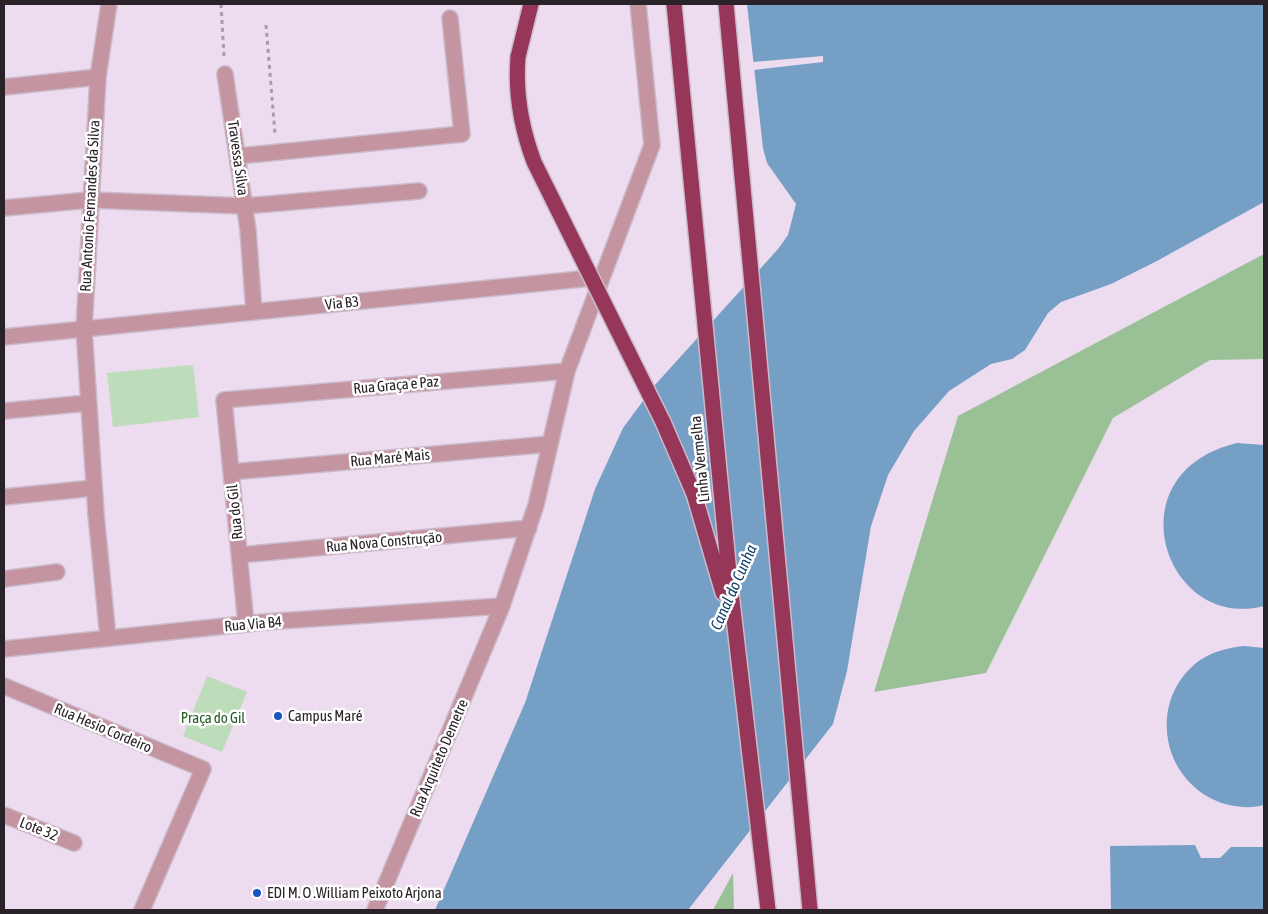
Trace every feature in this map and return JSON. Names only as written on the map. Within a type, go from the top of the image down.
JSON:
[{"type":"highway","points":[[531,4],[519,49],[516,76],[520,116],[526,140],[544,183],[625,342],[694,494],[720,581],[738,659]]},
{"type":"highway","name":"Linha Vermelha","points":[[674,4],[738,659],[768,910]]},
{"type":"highway","points":[[726,4],[810,910]]},
{"type":"street","name":"Rua Antonio Fernandes da Silva","points":[[108,4],[98,76],[84,329],[94,488],[108,638]]},
{"type":"street","name":"Rua Arquiteto Demetre","points":[[375,910],[502,606],[529,528],[567,371],[652,145],[638,4]]},
{"type":"street","points":[[238,156],[462,134],[450,18]]},
{"type":"street","name":"Travessa Silva","points":[[225,74],[245,206],[254,312]]},
{"type":"street","points":[[4,87],[98,76]]},
{"type":"street","points":[[4,208],[90,200],[245,206],[419,191]]},
{"type":"street","name":"Via B3","points":[[84,329],[601,277]]},
{"type":"street","points":[[4,337],[84,329]]},
{"type":"street","name":"Rua Graça e Paz","points":[[224,400],[567,371]]},
{"type":"street","name":"Rua do Gil","points":[[224,400],[246,624]]},
{"type":"street","points":[[4,411],[88,403]]},
{"type":"street","name":"Rua Maré Mais","points":[[231,472],[550,444]]},
{"type":"street","points":[[4,497],[94,488]]},
{"type":"street","name":"Rua Nova Construção","points":[[239,555],[529,528]]},
{"type":"street","points":[[4,579],[57,572]]},
{"type":"street","name":"Rua Via B4","points":[[4,649],[246,624],[502,606]]},
{"type":"street","name":"Rua Hesio Cordeiro","points":[[4,686],[203,769],[142,910]]},
{"type":"street","name":"Lote 32","points":[[4,815],[74,843]]},
{"type":"path","points":[[221,4],[225,74]]},
{"type":"path","points":[[266,25],[277,152]]},
{"type":"green space","points":[[1264,254],[1264,359],[1210,360],[1113,418],[986,673],[874,692],[958,416]]},
{"type":"green space","points":[[193,365],[199,417],[113,427],[107,373]]},
{"type":"green space","name":"Praça do Gil","points":[[207,676],[247,692],[222,752],[183,736]]},
{"type":"green space","points":[[733,873],[734,910],[713,910]]},
{"type":"water","name":"Canal do Cunha","points":[[747,4],[1264,4],[1264,202],[1111,284],[1061,302],[1048,313],[1025,350],[1012,359],[991,364],[949,391],[914,431],[888,475],[871,526],[847,671],[833,724],[688,910],[435,910],[525,703],[595,489],[623,428],[654,386],[778,249],[788,235],[796,204],[767,163],[763,148]]},
{"type":"water","points":[[1237,443],[1264,445],[1264,606],[1229,608],[1200,596],[1179,574],[1166,546],[1164,515],[1174,485],[1198,460]]},
{"type":"water","points":[[1244,646],[1264,648],[1264,805],[1253,807],[1224,804],[1200,791],[1185,777],[1174,759],[1168,740],[1167,719],[1171,699],[1180,681],[1195,664],[1206,656],[1225,649]]},
{"type":"water","points":[[1195,845],[1201,858],[1220,858],[1231,847],[1264,847],[1264,910],[1111,910],[1110,846]]},
{"type":"pier","points":[[823,56],[823,62],[754,70],[753,62]]},
{"type":"place","name":"Campus Maré","points":[[278,716]]},
{"type":"place","name":"EDI M. O .William Peixoto Arjona","points":[[257,893]]}]
